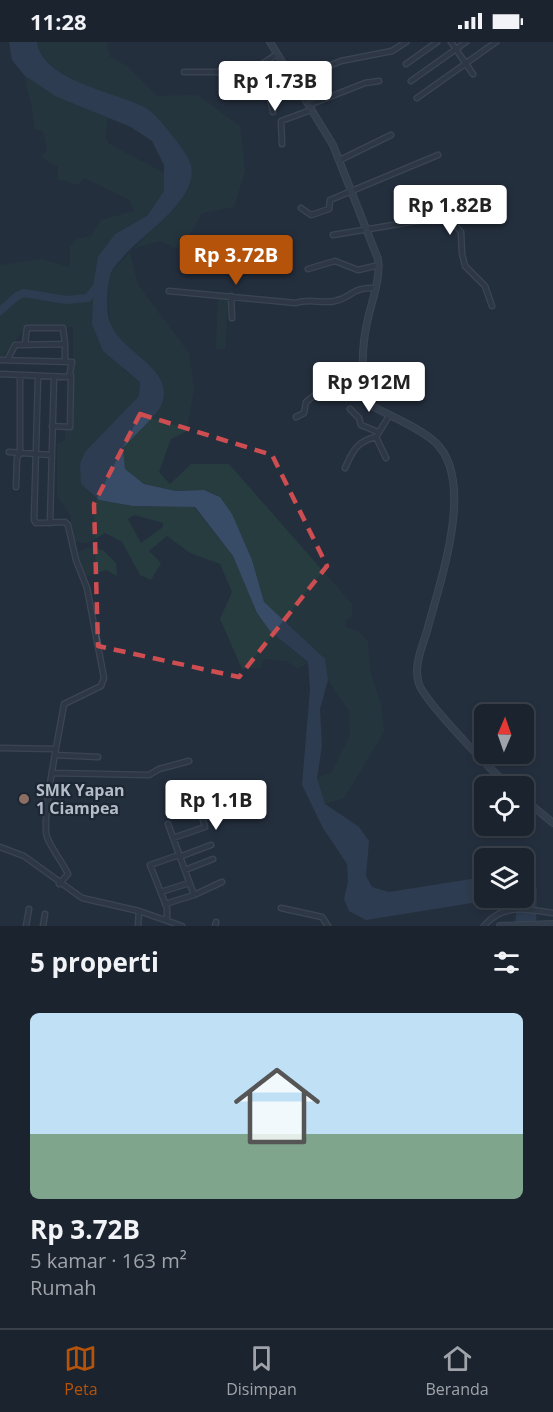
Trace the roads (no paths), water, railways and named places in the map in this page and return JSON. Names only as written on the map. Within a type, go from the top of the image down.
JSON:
[{"type":"main road","points":[[270,42],[340,160],[368,228],[379,265],[365,336],[365,379],[372,406],[436,443],[446,460],[453,487],[451,535],[419,661],[419,684],[498,776]]},
{"type":"main road","points":[[534,807],[553,823]]},
{"type":"main road","points":[[500,926],[553,924]]},
{"type":"street","points":[[294,80],[340,61],[392,51],[406,42]]},
{"type":"street","points":[[406,64],[437,42]]},
{"type":"street","points":[[451,42],[473,74]]},
{"type":"street","points":[[411,81],[466,42]]},
{"type":"street","points":[[417,98],[495,42]]},
{"type":"street","points":[[184,72],[244,73],[277,54]]},
{"type":"street","points":[[262,64],[273,112]]},
{"type":"street","points":[[282,144],[281,121],[364,83],[379,81]]},
{"type":"street","points":[[340,160],[391,135]]},
{"type":"street","points":[[302,208],[311,215],[324,212],[329,209],[330,200],[438,155]]},
{"type":"street","points":[[333,235],[437,218],[455,223],[461,232],[465,266],[485,286],[492,306]]},
{"type":"street","points":[[308,269],[335,261],[358,270],[379,265]]},
{"type":"street","points":[[169,291],[296,303],[306,299],[334,301],[359,287],[375,288]]},
{"type":"street","points":[[231,296],[232,318]]},
{"type":"street","points":[[25,344],[26,328],[64,328],[65,361]]},
{"type":"street","points":[[8,359],[12,348],[25,344],[65,344]]},
{"type":"street","points":[[0,360],[72,362],[70,427],[52,426]]},
{"type":"street","points":[[0,374],[38,377],[71,375]]},
{"type":"street","points":[[16,487],[17,458],[20,453],[20,376]]},
{"type":"street","points":[[296,417],[304,413],[306,402],[334,380],[344,376],[365,379]]},
{"type":"street","points":[[38,377],[34,521],[68,525],[76,560],[87,588],[104,678],[101,686],[64,704],[52,773],[46,832],[68,874],[59,884]]},
{"type":"street","points":[[50,523],[54,377]]},
{"type":"street","points":[[351,409],[359,417],[361,425],[377,434],[386,458]]},
{"type":"street","points":[[345,468],[359,443],[377,434],[389,416]]},
{"type":"street","points":[[9,452],[51,455]]},
{"type":"street","points":[[0,748],[98,757]]},
{"type":"street","points":[[52,773],[149,775],[189,761]]},
{"type":"street","points":[[174,838],[205,827],[195,793]]},
{"type":"street","points":[[168,824],[194,895]]},
{"type":"street","points":[[164,919],[168,914],[150,865],[211,845]]},
{"type":"street","points":[[0,847],[24,856],[59,884],[82,898],[139,911],[182,926]]},
{"type":"street","points":[[185,870],[213,859]]},
{"type":"street","points":[[165,904],[194,895],[222,882]]},
{"type":"street","points":[[161,892],[189,883]]},
{"type":"street","points":[[281,908],[322,917],[328,926]]},
{"type":"street","points":[[26,926],[29,909]]},
{"type":"street","points":[[484,926],[497,913],[508,910],[553,913]]},
{"type":"street","points":[[138,926],[139,911]]},
{"type":"street","points":[[43,926],[45,914]]},
{"type":"water","points":[[9,42],[37,42],[42,55],[51,66],[65,75],[97,90],[146,108],[154,114],[190,161],[191,178],[178,203],[123,257],[110,275],[107,307],[111,325],[126,345],[156,373],[162,383],[164,395],[158,411],[123,448],[125,469],[144,484],[176,491],[204,490],[220,497],[232,514],[252,560],[264,602],[325,659],[328,680],[320,709],[322,746],[317,778],[325,804],[359,827],[369,841],[366,876],[372,887],[389,892],[474,879],[474,903],[366,920],[349,911],[344,899],[348,882],[347,864],[323,828],[302,785],[310,689],[308,662],[270,631],[257,613],[233,556],[195,507],[133,506],[99,500],[81,484],[80,464],[85,452],[139,396],[140,382],[103,351],[92,324],[94,280],[98,257],[115,234],[147,216],[164,191],[164,165],[152,141],[131,127],[57,97],[25,76],[12,60]]},
{"type":"water","points":[[534,884],[537,889],[536,926],[515,926],[517,908],[534,908]]},
{"type":"waterway","points":[[0,311],[24,293],[66,300],[88,298],[98,285]]},
{"type":"place","name":"SMK Yapan 1 Ciampea","points":[[24,799]]}]
